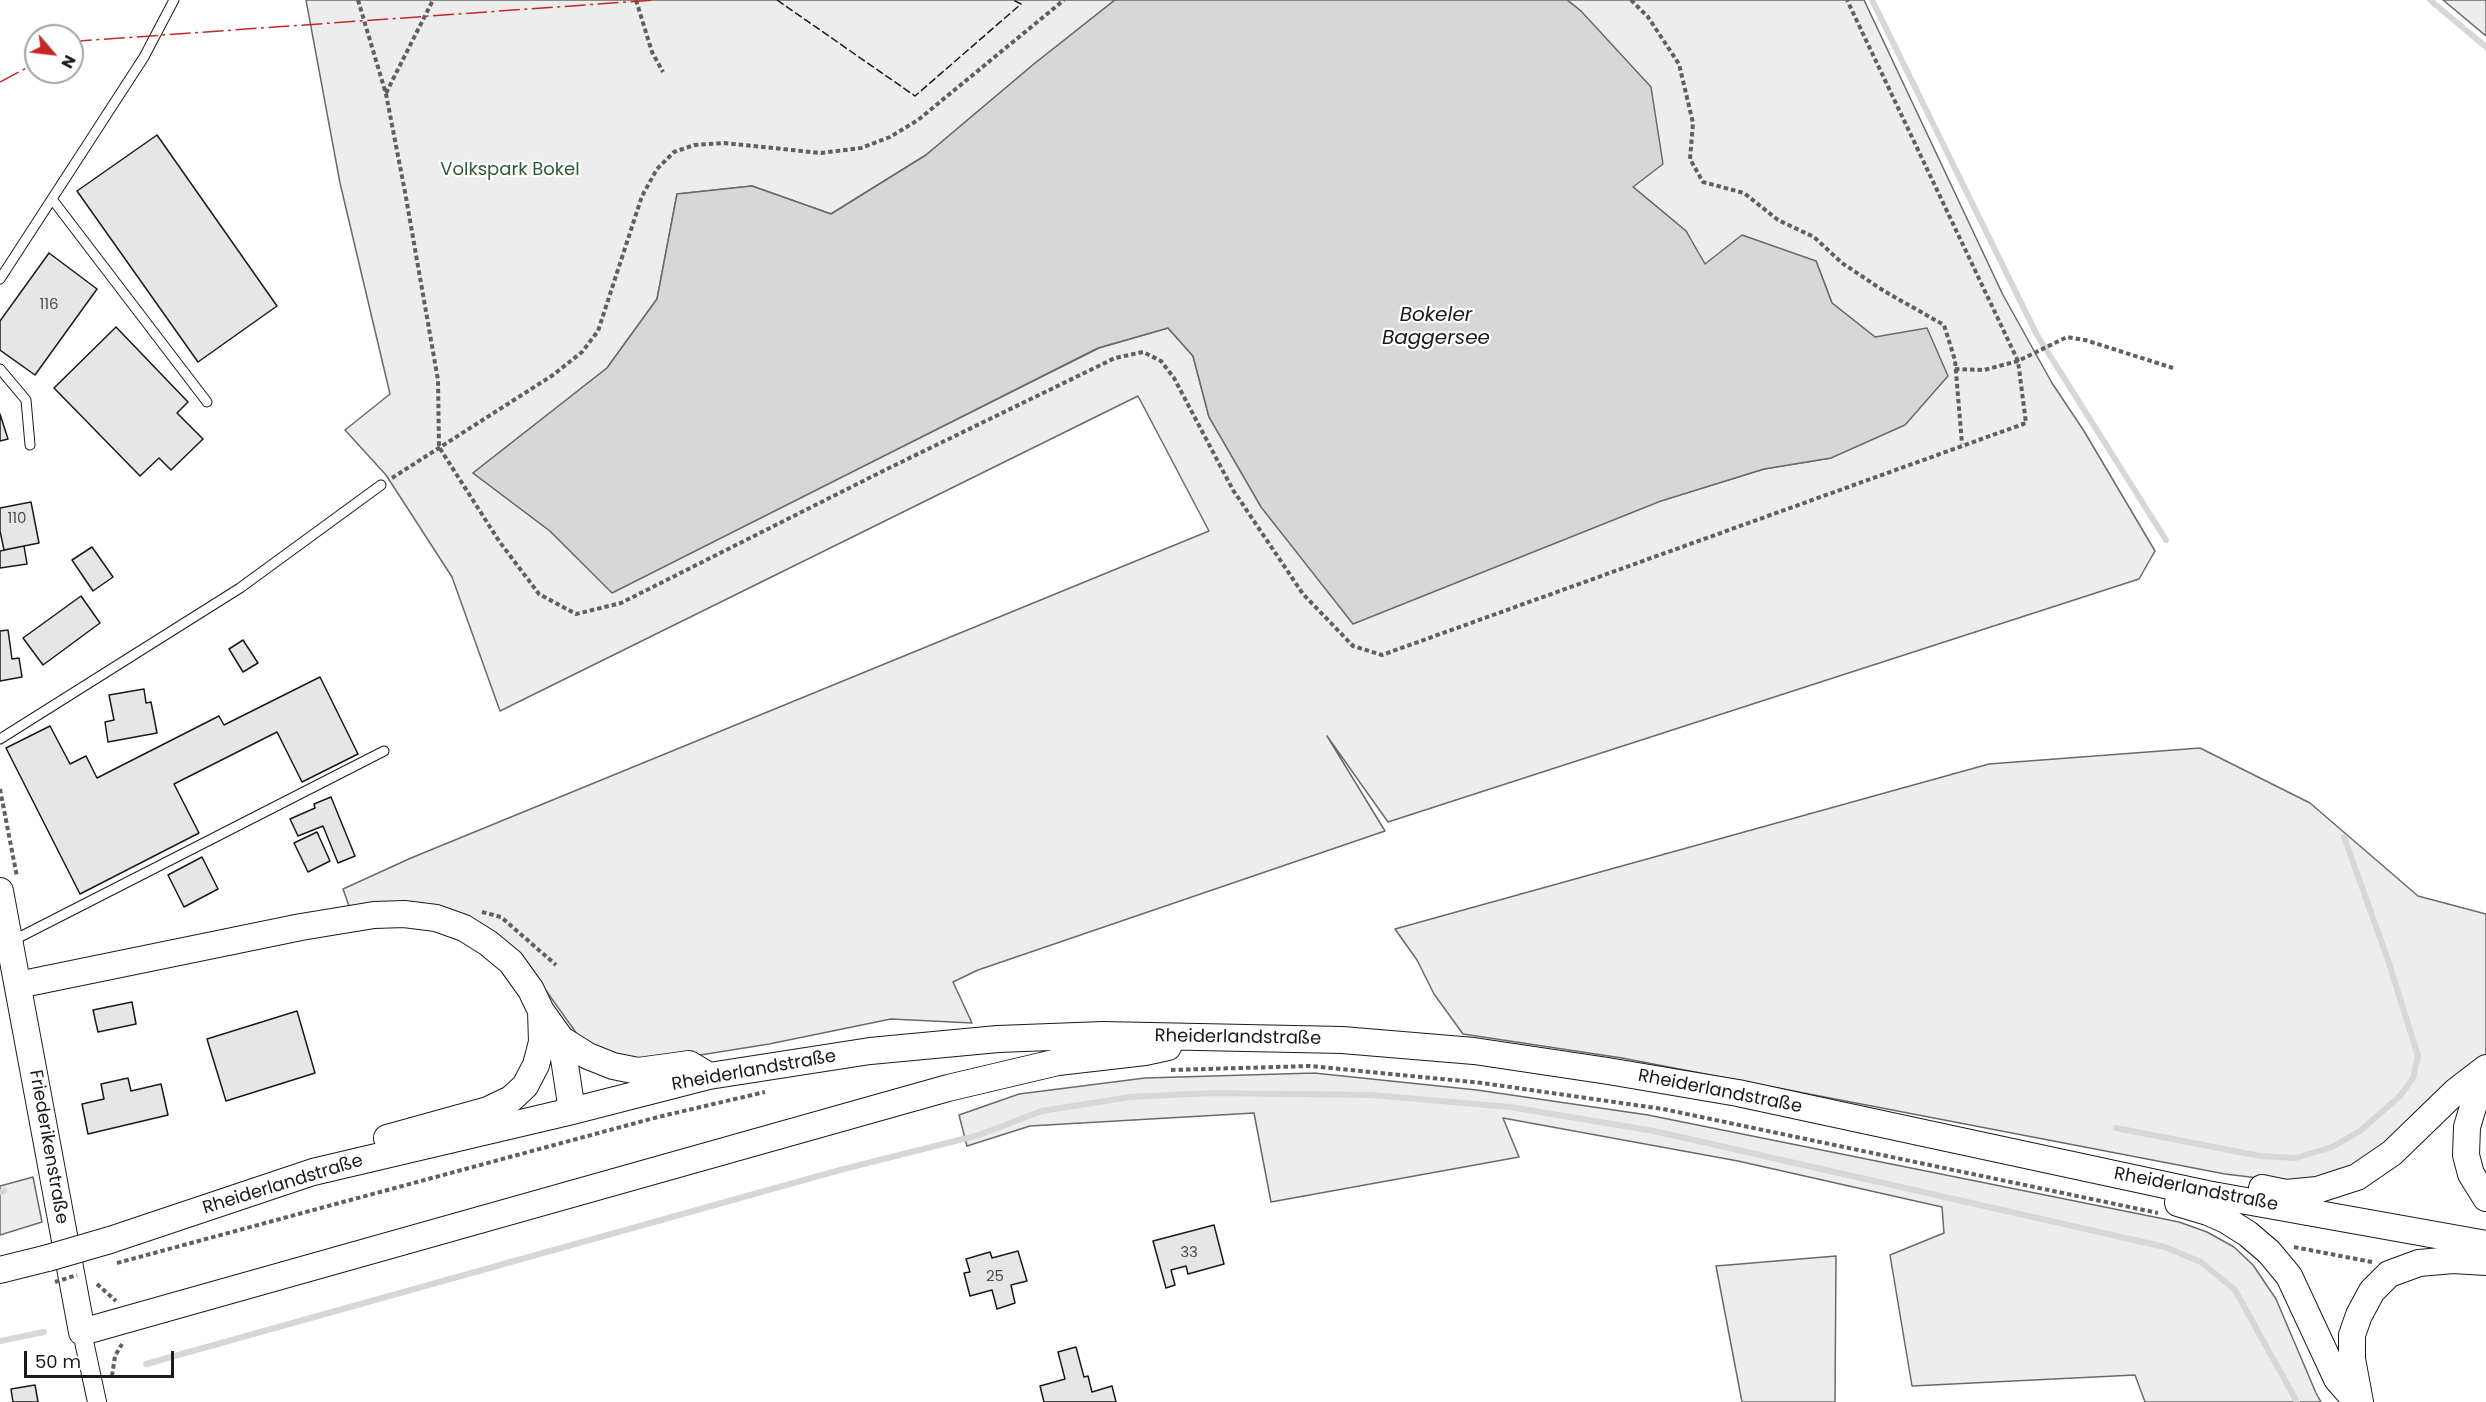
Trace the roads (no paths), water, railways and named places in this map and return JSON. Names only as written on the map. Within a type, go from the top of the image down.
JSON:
[{"type":"main road","name":"Friederikenstraße","points":[[0,891],[82,1332]]},
{"type":"main road","points":[[18,985],[301,927],[374,915],[436,918],[488,943],[511,962],[561,1039],[588,1056],[613,1066],[638,1071],[689,1064],[709,1076]]},
{"type":"main road","points":[[313,1172],[339,1151],[488,1110],[511,1099],[525,1086],[536,1065],[542,1042],[541,1011]]},
{"type":"main road","name":"Rheiderlandstraße","points":[[0,1269],[48,1258],[113,1252],[313,1172],[709,1076],[870,1051],[998,1038],[1103,1035],[1364,1042],[1474,1051],[1608,1071],[1738,1094],[2207,1194],[2486,1244]]},
{"type":"main road","points":[[82,1332],[948,1088],[1058,1062],[1145,1052],[1207,1037]]},
{"type":"main road","points":[[561,1039],[572,1111]]},
{"type":"main road","points":[[2207,1194],[2228,1182],[2286,1193],[2318,1190],[2357,1177],[2392,1154],[2456,1091],[2486,1068]]},
{"type":"main road","points":[[2486,1074],[2476,1096],[2467,1127],[2466,1155],[2471,1174],[2486,1198]]},
{"type":"main road","points":[[2143,1181],[2167,1200],[2226,1220],[2248,1234],[2269,1252],[2289,1276],[2337,1379],[2358,1402]]},
{"type":"main road","points":[[2358,1402],[2352,1359],[2352,1335],[2359,1315],[2372,1291],[2389,1274],[2419,1263],[2453,1260],[2486,1262]]},
{"type":"street","name":"Friederikenstraße","points":[[82,1332],[97,1402]]},
{"type":"lane","points":[[0,279],[144,57],[174,0]]},
{"type":"lane","points":[[52,199],[207,402]]},
{"type":"lane","points":[[0,369],[26,400],[30,445]]},
{"type":"lane","points":[[0,739],[240,588],[381,485]]},
{"type":"lane","points":[[9,942],[384,751]]},
{"type":"water","name":"Bokeler Baggersee","points":[[1115,0],[1567,0],[1581,11],[1651,87],[1663,164],[1633,187],[1686,231],[1705,264],[1742,235],[1816,261],[1832,303],[1875,337],[1927,328],[1948,376],[1905,425],[1831,458],[1764,469],[1661,501],[1353,624],[1261,507],[1209,417],[1193,356],[1168,328],[1098,348],[612,593],[550,531],[473,473],[607,368],[657,299],[677,194],[752,186],[831,214],[926,155],[1034,64]]},
{"type":"waterway","points":[[1872,0],[2037,335],[2166,540]]},
{"type":"waterway","points":[[2430,0],[2486,47]]},
{"type":"waterway","points":[[2116,1128],[2260,1156],[2296,1158],[2332,1147],[2360,1131],[2400,1096],[2413,1078],[2418,1056],[2388,960],[2344,837]]},
{"type":"waterway","points":[[146,1364],[840,1170],[979,1135],[1042,1111],[1130,1097],[1213,1093],[1371,1095],[1510,1107],[1654,1131],[2165,1247],[2201,1262],[2235,1290],[2297,1402]]},
{"type":"waterway","points":[[0,1192],[4,1191]]},
{"type":"waterway","points":[[0,1341],[44,1332]]},
{"type":"park label","name":"Volkspark Bokel","points":[[510,170]]}]
